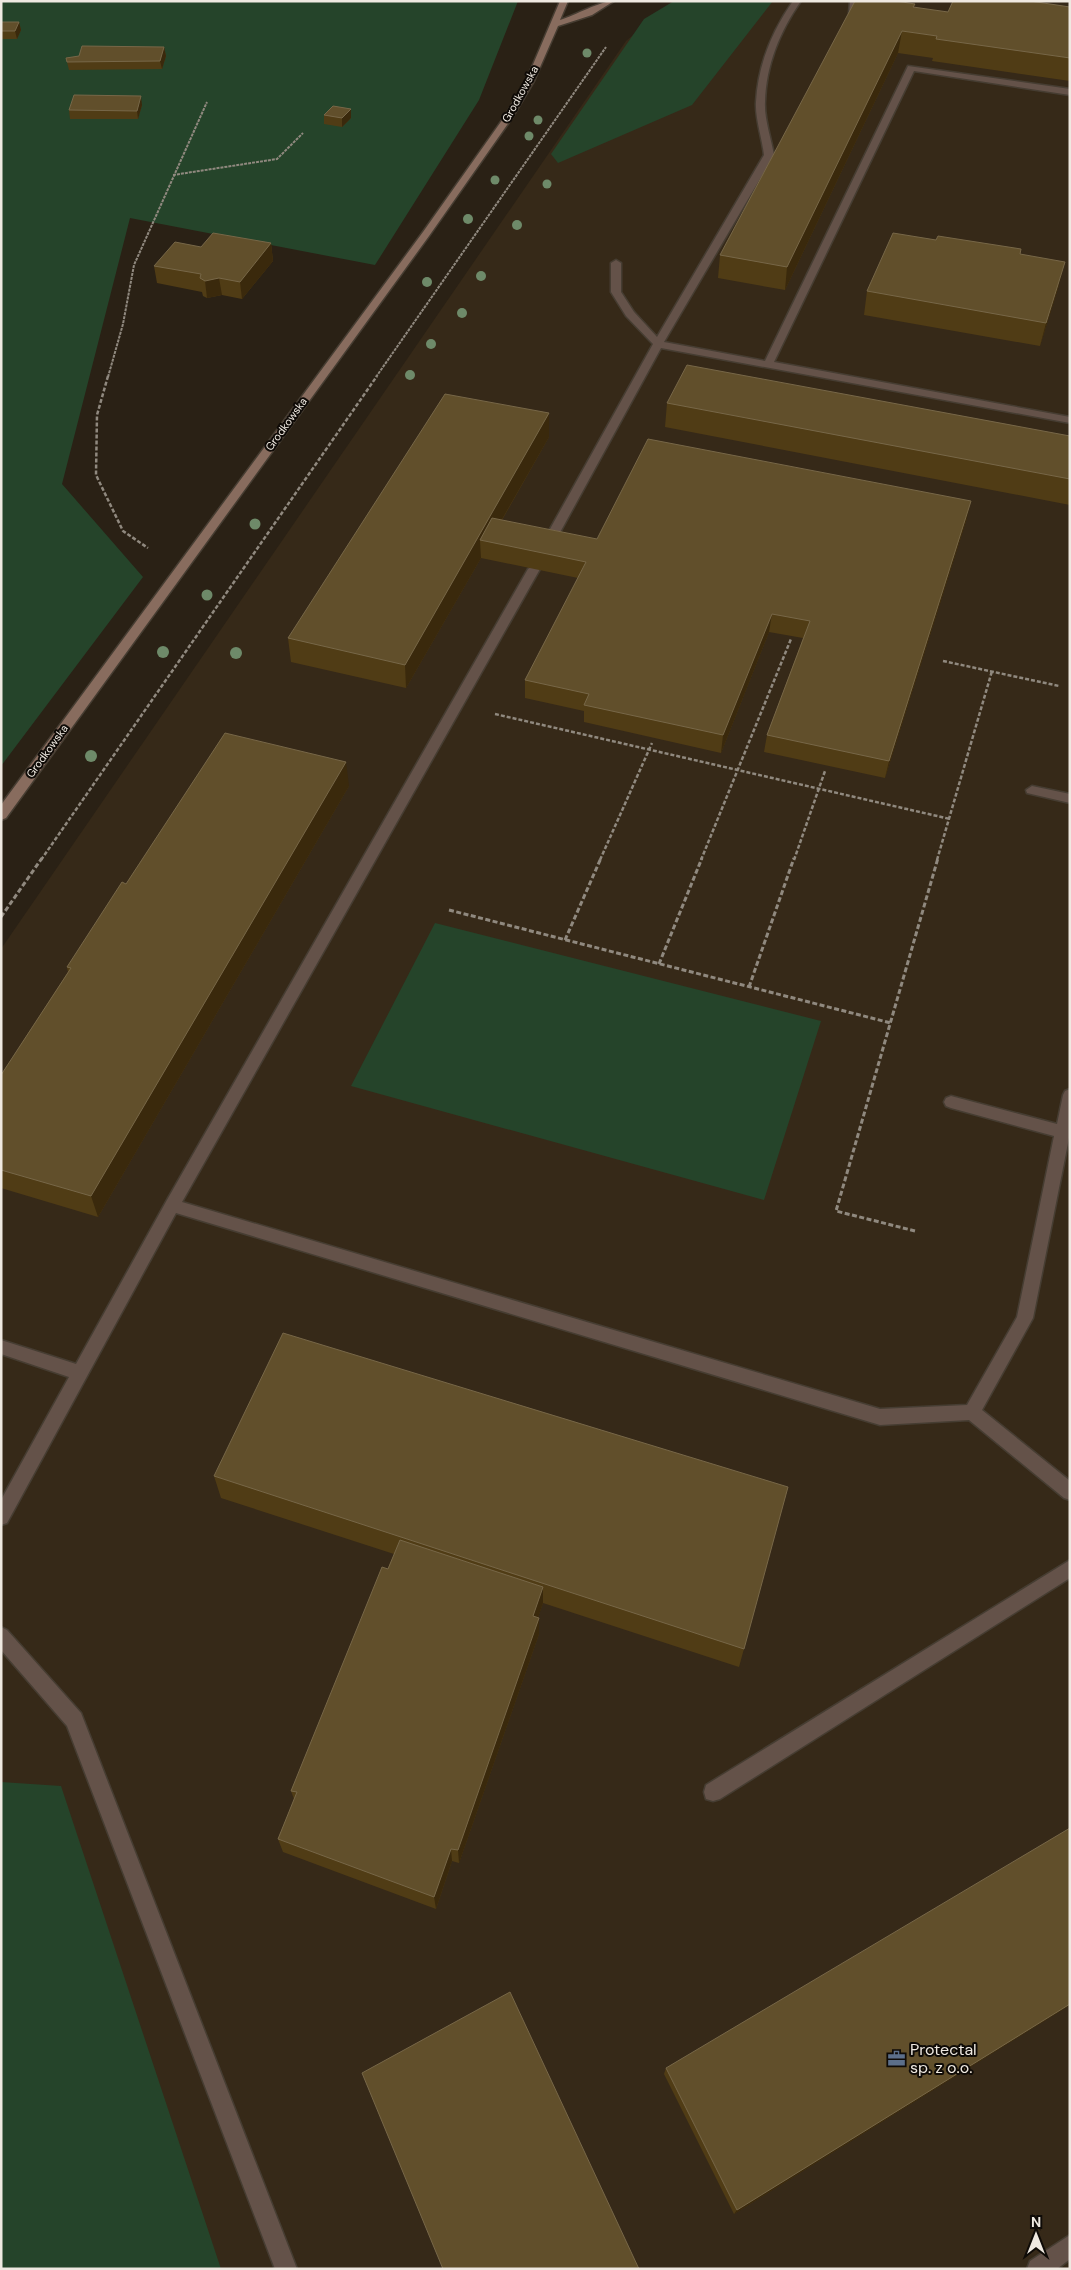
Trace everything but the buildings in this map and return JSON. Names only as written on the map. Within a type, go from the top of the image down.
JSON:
[{"type":"main road","name":"Grodkowska","points":[[1,815],[426,234],[509,116],[530,81],[564,1]]},
{"type":"main road","points":[[555,24],[589,13],[610,1]]},
{"type":"lane","points":[[546,547],[658,344],[769,155],[760,103],[767,60],[783,22],[797,1]]},
{"type":"lane","points":[[854,1],[852,11],[878,15]]},
{"type":"lane","points":[[768,364],[911,68],[1070,92]]},
{"type":"lane","points":[[616,263],[616,292],[630,314],[658,344],[1070,420]]},
{"type":"lane","points":[[1,1517],[172,1205],[534,569]]},
{"type":"lane","points":[[1032,790],[1070,799]]},
{"type":"lane","points":[[972,1412],[1025,1318],[1070,1095]]},
{"type":"lane","points":[[951,1102],[1062,1132]]},
{"type":"lane","points":[[172,1205],[880,1417],[972,1412],[1070,1492]]},
{"type":"lane","points":[[1,1347],[80,1373]]},
{"type":"lane","points":[[713,1792],[1070,1568]]},
{"type":"lane","points":[[1,1636],[74,1720],[286,2269]]},
{"type":"lane","points":[[1038,2269],[1070,2246]]},
{"type":"path","points":[[1,916],[607,46]]},
{"type":"path","points":[[180,570],[123,531],[96,475],[97,415],[123,324],[134,265],[172,175],[207,102]]},
{"type":"path","points":[[172,175],[277,159],[303,133]]},
{"type":"path","points":[[659,964],[791,639]]},
{"type":"path","points":[[943,661],[1058,686]]},
{"type":"path","points":[[915,1231],[836,1211],[992,671]]},
{"type":"path","points":[[456,705],[950,819]]},
{"type":"path","points":[[565,940],[652,743]]},
{"type":"path","points":[[749,986],[825,771]]},
{"type":"path","points":[[449,910],[891,1023]]},
{"type":"shaded area","points":[[673,1],[1070,1],[1070,2269],[1,2269],[1,949],[626,41]]},
{"type":"green space","points":[[1,1],[518,1],[479,100],[375,265],[130,218],[62,484],[143,577],[1,766]]},
{"type":"green space","points":[[674,1],[773,1],[692,105],[558,163],[551,154],[644,19]]},
{"type":"green space","points":[[435,923],[821,1021],[764,1200],[351,1086]]},
{"type":"green space","points":[[1,1782],[61,1786],[221,2269],[1,2269]]},
{"type":"place","name":"Protectal sp. z o.o.","points":[[896,2058]]}]
